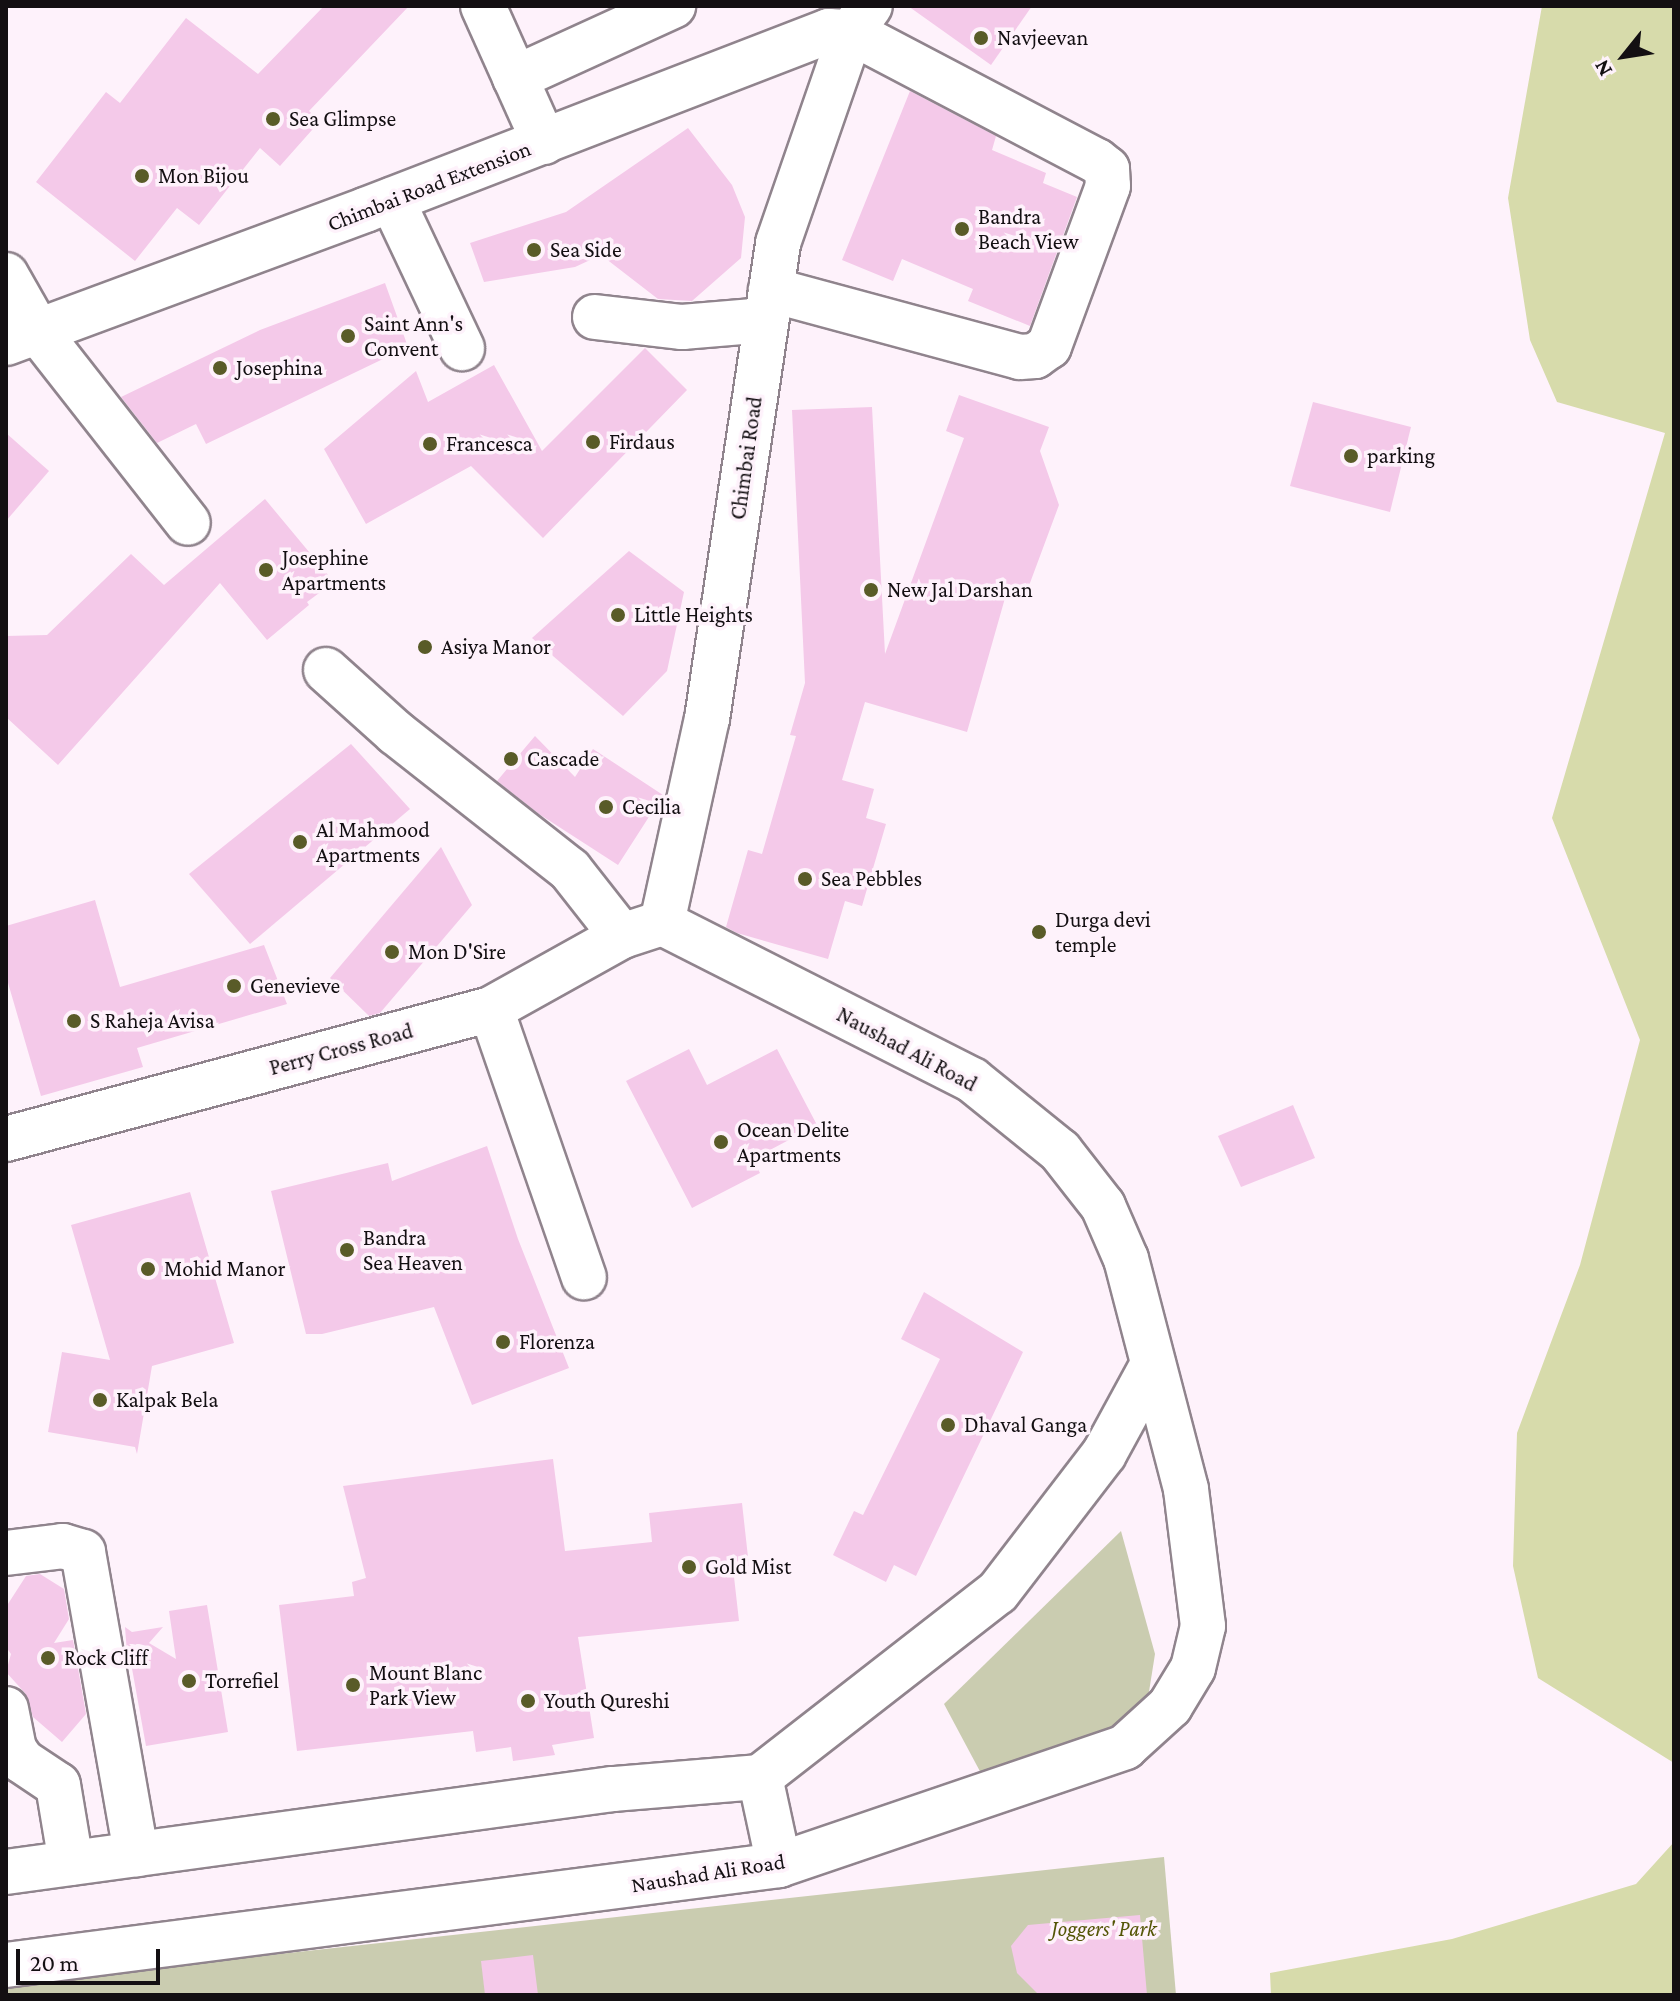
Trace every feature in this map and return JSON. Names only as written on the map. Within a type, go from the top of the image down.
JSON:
[{"type":"street","points":[[483,6],[544,142]]},
{"type":"street","points":[[515,78],[673,6]]},
{"type":"street","points":[[595,317],[682,327],[768,305],[1020,357],[1035,356],[1049,346],[1108,186],[1107,169],[840,19]]},
{"type":"street","name":"Chimbai Road Extension","points":[[22,338],[544,142],[840,19]]},
{"type":"street","name":"Chimbai Road","points":[[642,929],[707,719],[778,243],[840,19]]},
{"type":"street","points":[[392,200],[462,348]]},
{"type":"street","points":[[6,275],[22,338],[188,523]]},
{"type":"street","points":[[326,670],[396,733],[642,929]]},
{"type":"street","name":"Perry Cross Road","points":[[6,1139],[491,1009],[642,929]]},
{"type":"street","name":"Naushad Ali Road","points":[[6,1965],[779,1865],[1125,1747],[1170,1706],[1193,1668],[1203,1626],[1186,1489],[1126,1259],[1103,1206],[1056,1148],[972,1080],[642,929]]},
{"type":"street","points":[[491,1009],[584,1277]]},
{"type":"street","points":[[6,1872],[613,1789],[760,1777],[998,1592],[1104,1454],[1153,1364]]},
{"type":"street","points":[[6,1553],[63,1546],[83,1552],[136,1854]]},
{"type":"street","points":[[6,1709],[14,1749],[22,1761],[58,1785],[71,1863]]},
{"type":"street","points":[[760,1777],[779,1865]]},
{"type":"green space","points":[[1121,1531],[1155,1654],[1148,1698],[1122,1732],[983,1777],[944,1704]]},
{"type":"green space","name":"Joggers' Park","points":[[1164,1857],[1176,1995],[6,1995],[6,1984]]},
{"type":"shaded area","points":[[1542,6],[1674,6],[1674,1763],[1538,1678],[1513,1566],[1517,1433],[1580,1265],[1640,1040],[1552,818],[1665,433],[1557,402],[1530,340],[1508,198]]},
{"type":"shaded area","points":[[1674,1842],[1674,1995],[1271,1995],[1270,1973],[1452,1939],[1636,1884]]},
{"type":"building","points":[[324,6],[409,6],[309,111],[320,121],[280,166],[260,148],[199,225],[177,208],[135,261],[36,182],[106,92],[120,103],[186,18],[258,74]]},
{"type":"building","name":"Navjeevan","points":[[908,6],[1032,6],[991,65]]},
{"type":"building","name":"Bandra Beach View","points":[[910,91],[996,136],[992,150],[1046,173],[1043,183],[1077,197],[1030,326],[968,301],[973,289],[902,259],[893,281],[842,260]]},
{"type":"building","points":[[688,128],[732,185],[745,217],[741,258],[692,301],[658,299],[601,255],[575,267],[484,282],[470,243],[566,212]]},
{"type":"building","points":[[385,283],[408,347],[206,444],[196,424],[157,443],[121,397],[260,330]]},
{"type":"building","points":[[645,348],[687,390],[543,538],[471,466],[366,524],[324,449],[416,371],[428,402],[494,365],[542,451]]},
{"type":"building","points":[[959,395],[1049,427],[1040,451],[1059,505],[1027,591],[1009,584],[967,732],[865,702],[842,780],[874,789],[866,818],[886,824],[862,906],[845,901],[828,959],[737,933],[726,927],[748,850],[762,854],[796,736],[790,735],[805,683],[792,410],[872,407],[885,654],[964,438],[946,431]]},
{"type":"building","name":"parking","points":[[1313,402],[1411,427],[1390,512],[1290,486]]},
{"type":"building","points":[[6,433],[49,471],[6,521]]},
{"type":"building","points":[[265,499],[334,582],[307,602],[309,605],[267,640],[220,583],[58,765],[6,717],[6,636],[47,635],[131,554],[164,585]]},
{"type":"building","name":"Little Heights","points":[[629,551],[684,592],[667,671],[623,716],[532,638]]},
{"type":"building","name":"Cecilia","points":[[535,736],[575,777],[593,749],[663,795],[618,865],[539,814],[497,781]]},
{"type":"building","name":"Al Mahmood Apartments","points":[[351,744],[410,809],[250,944],[189,874]]},
{"type":"building","name":"Mon D'Sire","points":[[441,847],[472,905],[380,1013],[369,1016],[330,978]]},
{"type":"building","name":"S Raheja Avisa","points":[[95,900],[120,987],[264,945],[287,1004],[137,1048],[143,1067],[41,1096],[6,976],[6,926]]},
{"type":"building","name":"Ocean Delite Apartments","points":[[689,1049],[707,1085],[777,1049],[817,1125],[753,1159],[760,1173],[692,1208],[626,1081]]},
{"type":"building","points":[[1293,1105],[1315,1158],[1241,1187],[1218,1136]]},
{"type":"building","points":[[487,1146],[518,1239],[569,1368],[472,1405],[434,1307],[322,1334],[306,1334],[271,1191],[388,1163],[392,1181]]},
{"type":"building","name":"Mohid Manor","points":[[190,1192],[234,1343],[152,1366],[137,1454],[135,1447],[48,1432],[62,1352],[110,1360],[71,1225]]},
{"type":"building","name":"Dhaval Ganga","points":[[924,1292],[1023,1352],[916,1576],[894,1565],[886,1582],[833,1555],[854,1511],[863,1515],[940,1359],[901,1339]]},
{"type":"building","points":[[553,1459],[565,1551],[652,1542],[649,1513],[742,1503],[749,1566],[733,1568],[739,1621],[578,1637],[594,1738],[552,1745],[555,1755],[513,1761],[511,1747],[476,1752],[473,1731],[297,1751],[279,1605],[354,1596],[352,1582],[366,1578],[343,1486]]},
{"type":"building","name":"Rock Cliff","points":[[40,1574],[64,1589],[69,1619],[54,1643],[73,1640],[86,1714],[62,1742],[33,1717],[25,1693],[6,1672],[11,1654],[6,1647],[6,1607],[26,1576]]},
{"type":"building","name":"Torrefiel","points":[[207,1605],[228,1732],[146,1746],[131,1663],[128,1666],[125,1627],[132,1632],[163,1627],[149,1643],[176,1659],[169,1611]]},
{"type":"building","points":[[1140,1915],[1147,1995],[1039,1995],[1017,1973],[1011,1946],[1028,1925]]},
{"type":"building","points":[[533,1955],[538,1995],[485,1995],[481,1961]]},
{"type":"place","name":"Navjeevan","points":[[981,38]]},
{"type":"place","name":"Sea Glimpse","points":[[273,119]]},
{"type":"place","name":"Mon Bijou","points":[[142,176]]},
{"type":"place","name":"Bandra Beach View","points":[[962,229]]},
{"type":"place","name":"Sea Side","points":[[534,250]]},
{"type":"place","name":"Saint Ann's Convent","points":[[348,336]]},
{"type":"place","name":"Josephina","points":[[220,368]]},
{"type":"place","name":"Firdaus","points":[[593,442]]},
{"type":"place","name":"Francesca","points":[[430,444]]},
{"type":"place","name":"parking","points":[[1351,456]]},
{"type":"place","name":"Josephine Apartments","points":[[266,570]]},
{"type":"place","name":"New Jal Darshan","points":[[871,590]]},
{"type":"place","name":"Little Heights","points":[[618,615]]},
{"type":"place","name":"Asiya Manor","points":[[425,647]]},
{"type":"place","name":"Cascade","points":[[511,759]]},
{"type":"place","name":"Cecilia","points":[[606,807]]},
{"type":"place","name":"Al Mahmood Apartments","points":[[300,842]]},
{"type":"place","name":"Sea Pebbles","points":[[805,879]]},
{"type":"place","name":"Durga devi temple","points":[[1039,932]]},
{"type":"place","name":"Mon D'Sire","points":[[392,952]]},
{"type":"place","name":"Genevieve","points":[[234,986]]},
{"type":"place","name":"S Raheja Avisa","points":[[74,1021]]},
{"type":"place","name":"Ocean Delite Apartments","points":[[721,1142]]},
{"type":"place","name":"Bandra Sea Heaven","points":[[347,1250]]},
{"type":"place","name":"Mohid Manor","points":[[148,1269]]},
{"type":"place","name":"Florenza","points":[[503,1342]]},
{"type":"place","name":"Kalpak Bela","points":[[100,1400]]},
{"type":"place","name":"Dhaval Ganga","points":[[948,1425]]},
{"type":"place","name":"Gold Mist","points":[[689,1567]]},
{"type":"place","name":"Rock Cliff","points":[[48,1658]]},
{"type":"place","name":"Torrefiel","points":[[189,1681]]},
{"type":"place","name":"Mount Blanc Park View","points":[[353,1685]]},
{"type":"place","name":"Youth Qureshi","points":[[528,1701]]}]
